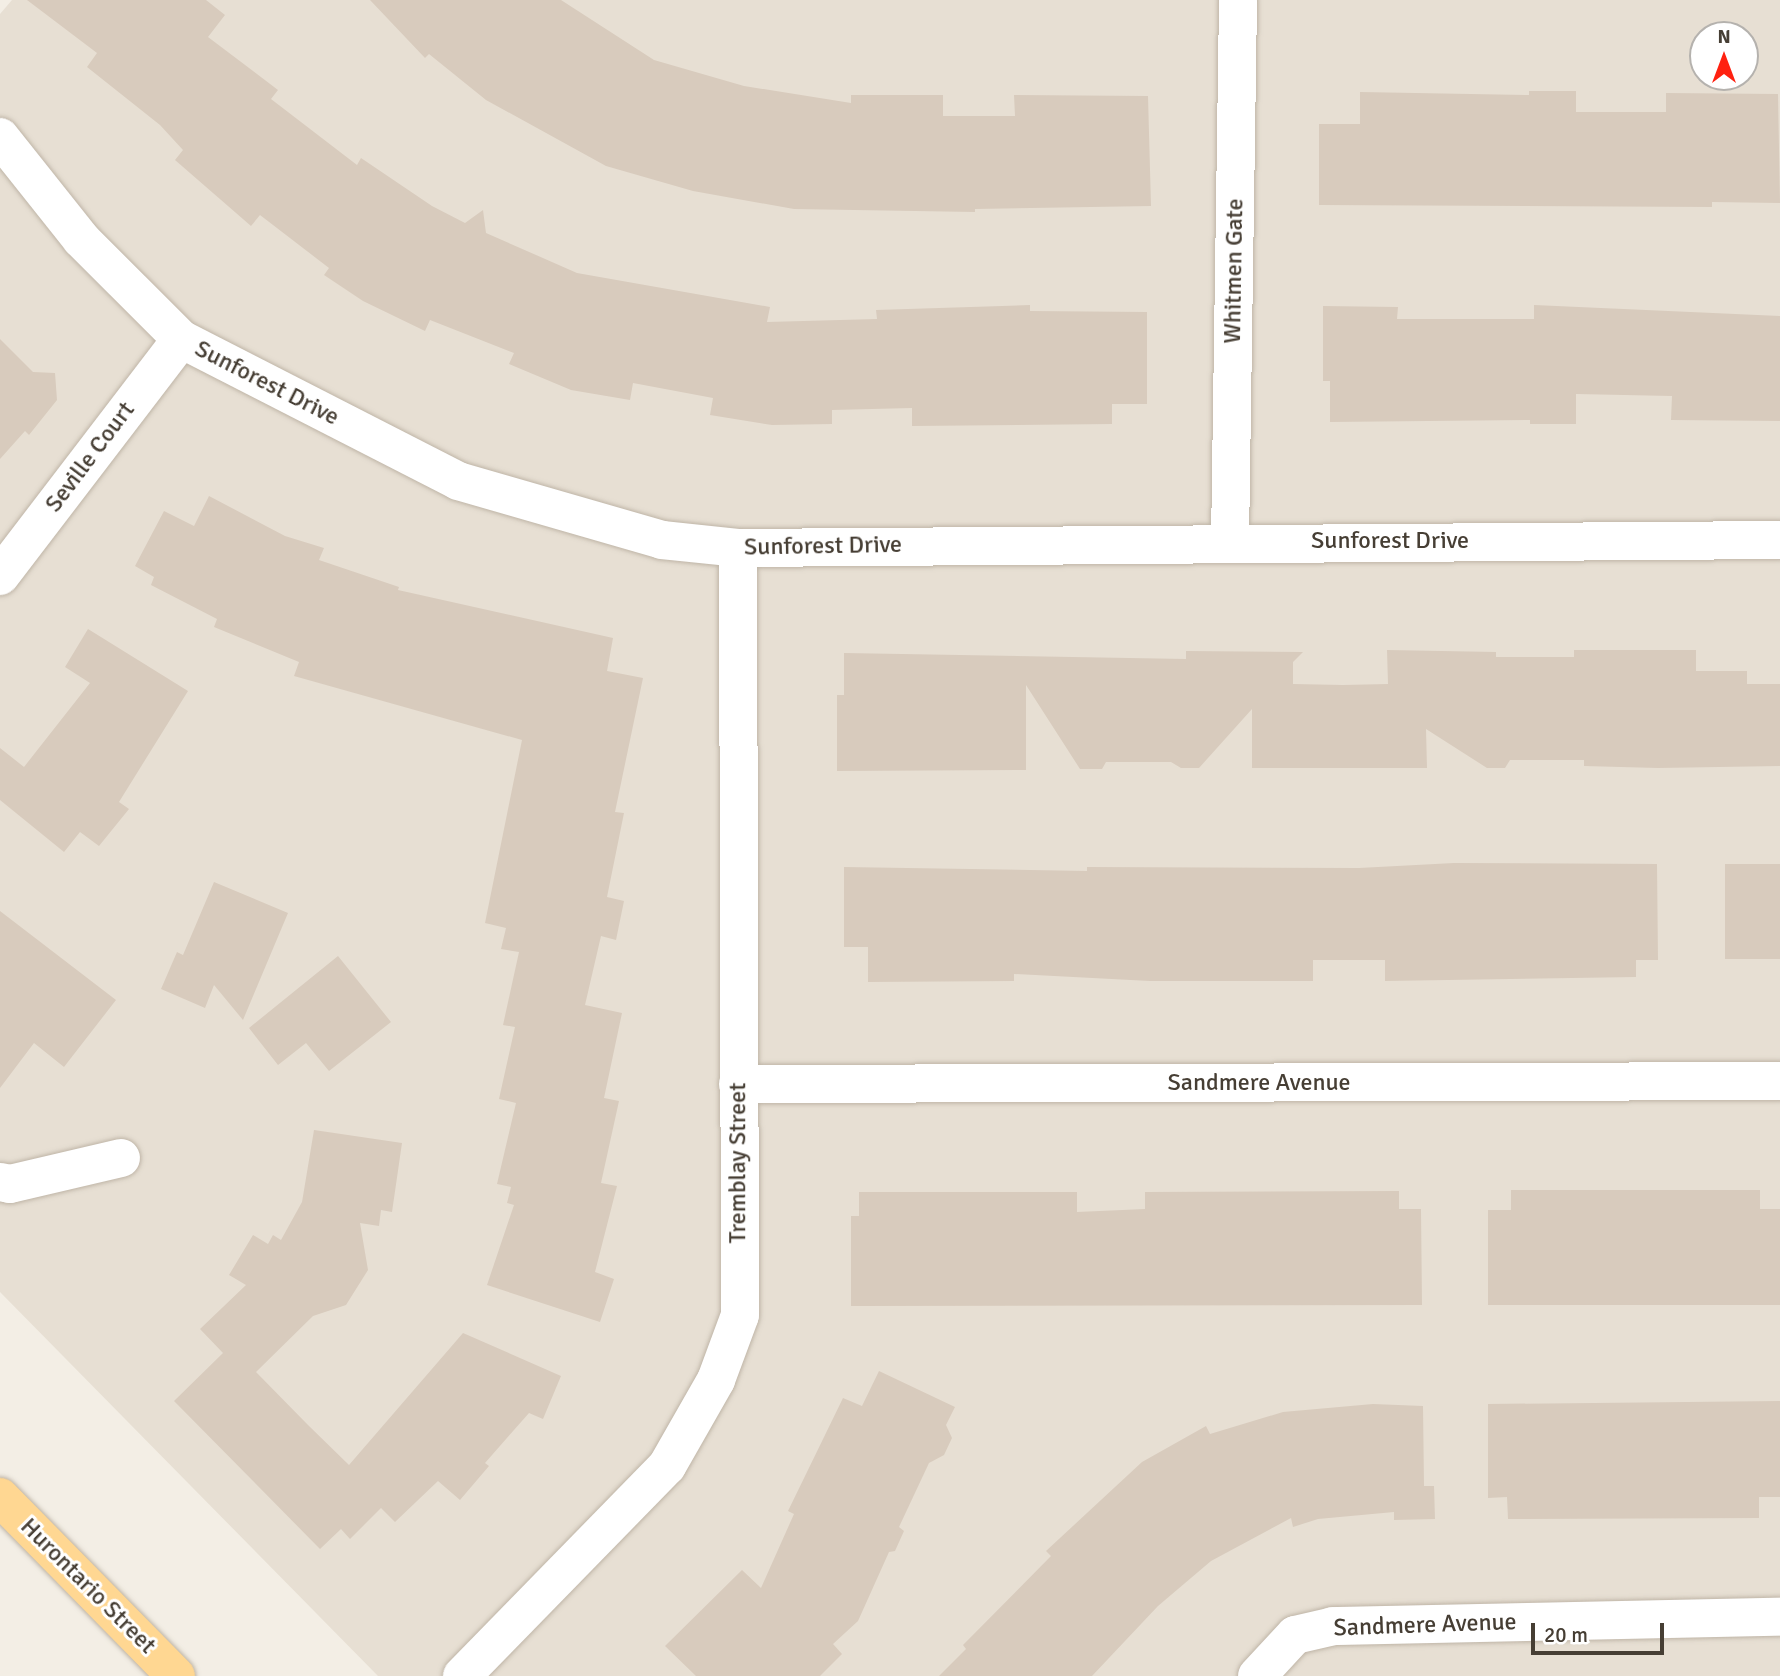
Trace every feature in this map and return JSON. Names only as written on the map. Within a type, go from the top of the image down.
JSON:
[{"type":"main road","name":"Hurontario Street","points":[[0,1497],[176,1676]]},
{"type":"street","name":"Whitmen Gate","points":[[1230,542],[1238,0]]},
{"type":"street","name":"Sunforest Drive","points":[[0,137],[81,239],[181,339],[457,481],[662,540],[738,548],[1230,542],[1780,540]]},
{"type":"street","name":"Seville Court","points":[[0,576],[181,339]]},
{"type":"street","name":"Tremblay Street","points":[[461,1676],[667,1466],[716,1380],[740,1315],[738,548]]},
{"type":"street","name":"Sandmere Avenue","points":[[738,1084],[1780,1082]]},
{"type":"street","points":[[0,1182],[10,1184],[121,1158]]},
{"type":"street","name":"Sandmere Avenue","points":[[1257,1676],[1295,1635],[1333,1626],[1780,1617]]},
{"type":"shaded area","points":[[12,0],[1780,0],[1780,1676],[378,1676],[0,1292],[0,14]]},
{"type":"building","points":[[27,0],[206,0],[225,15],[208,37],[278,90],[271,99],[357,165],[361,158],[432,206],[465,223],[483,210],[486,233],[577,273],[770,307],[767,322],[877,319],[876,310],[1030,305],[1030,311],[1147,312],[1147,404],[1112,404],[1112,424],[912,426],[912,408],[832,410],[832,424],[772,425],[710,415],[713,398],[633,383],[630,400],[571,390],[509,364],[514,353],[430,320],[425,331],[363,301],[324,275],[329,268],[260,215],[251,226],[175,160],[183,150],[160,125],[87,67],[97,53]]},
{"type":"building","points":[[370,0],[561,0],[654,60],[744,86],[851,103],[851,95],[943,95],[943,116],[1015,116],[1014,95],[1148,96],[1151,206],[975,209],[975,212],[794,209],[693,191],[606,166],[486,100],[429,54],[425,58]]},
{"type":"building","points":[[1529,91],[1576,91],[1576,112],[1666,112],[1666,93],[1778,94],[1780,203],[1712,202],[1712,207],[1319,205],[1319,124],[1360,124],[1360,92],[1529,95]]},
{"type":"building","points":[[1534,305],[1780,316],[1780,421],[1671,420],[1672,396],[1576,394],[1576,424],[1530,424],[1530,420],[1330,422],[1330,381],[1323,381],[1323,306],[1398,307],[1397,319],[1534,319]]},
{"type":"building","points":[[0,339],[33,372],[55,373],[57,400],[29,435],[25,431],[0,459]]},
{"type":"building","points":[[209,496],[285,536],[324,548],[319,560],[399,587],[398,590],[613,638],[607,671],[643,678],[615,812],[624,813],[607,897],[624,901],[616,940],[601,936],[585,1005],[622,1013],[604,1098],[619,1101],[601,1183],[617,1186],[595,1272],[614,1279],[600,1322],[487,1285],[514,1205],[507,1203],[511,1187],[497,1184],[516,1103],[499,1099],[515,1027],[503,1025],[519,952],[501,949],[506,928],[485,923],[522,740],[294,676],[299,662],[214,627],[217,619],[151,585],[154,577],[135,566],[164,511],[194,526]]},
{"type":"building","points":[[88,629],[188,691],[119,802],[129,809],[99,846],[80,832],[64,852],[0,800],[0,748],[24,767],[90,683],[65,667]]},
{"type":"building","points":[[1387,650],[1496,652],[1496,657],[1574,657],[1574,650],[1696,650],[1696,671],[1747,671],[1747,684],[1780,684],[1780,766],[1658,768],[1584,766],[1584,760],[1510,760],[1505,768],[1487,768],[1426,729],[1427,768],[1252,768],[1252,709],[1199,768],[1181,768],[1171,762],[1106,762],[1102,769],[1080,769],[1026,685],[1026,770],[837,771],[837,695],[844,695],[844,653],[1186,659],[1186,651],[1303,652],[1293,662],[1293,684],[1343,685],[1388,684]]},
{"type":"building","points":[[1454,863],[1657,864],[1658,960],[1636,960],[1636,977],[1385,981],[1385,960],[1313,960],[1313,981],[1150,981],[1014,974],[1014,981],[868,982],[868,947],[844,947],[844,867],[1087,871],[1087,867],[1359,868]]},
{"type":"building","points":[[1725,864],[1780,864],[1780,959],[1725,959]]},
{"type":"building","points":[[214,882],[288,913],[243,1020],[214,985],[205,1008],[161,989],[177,952],[183,955]]},
{"type":"building","points":[[0,911],[116,1000],[64,1067],[34,1043],[0,1088]]},
{"type":"building","points":[[338,956],[391,1022],[329,1071],[306,1043],[278,1065],[249,1028]]},
{"type":"building","points":[[314,1130],[402,1143],[392,1212],[381,1210],[379,1226],[360,1223],[368,1270],[346,1305],[313,1316],[256,1372],[308,1425],[349,1465],[463,1333],[561,1376],[543,1419],[529,1413],[485,1463],[489,1466],[460,1500],[438,1481],[395,1522],[381,1508],[350,1539],[341,1529],[320,1549],[174,1401],[223,1353],[200,1329],[246,1285],[229,1275],[253,1235],[268,1244],[273,1235],[281,1240],[302,1202]]},
{"type":"building","points":[[1511,1190],[1760,1190],[1760,1209],[1780,1209],[1780,1305],[1488,1305],[1488,1210],[1511,1210]]},
{"type":"building","points":[[1399,1191],[1399,1209],[1421,1209],[1422,1305],[851,1306],[851,1216],[859,1216],[859,1192],[1077,1192],[1077,1212],[1145,1209],[1145,1192]]},
{"type":"building","points":[[879,1371],[955,1407],[946,1425],[952,1438],[944,1455],[929,1463],[899,1527],[904,1531],[895,1551],[889,1552],[858,1621],[833,1644],[842,1654],[820,1676],[696,1676],[665,1646],[742,1570],[761,1588],[794,1514],[788,1511],[843,1398],[862,1406]]},
{"type":"building","points":[[1780,1401],[1780,1497],[1759,1497],[1759,1518],[1508,1519],[1507,1497],[1488,1498],[1488,1404]]},
{"type":"building","points":[[1373,1404],[1423,1406],[1424,1486],[1434,1486],[1435,1519],[1394,1520],[1394,1512],[1318,1519],[1293,1527],[1291,1518],[1211,1561],[1158,1606],[1092,1676],[939,1676],[966,1649],[963,1645],[1051,1556],[1046,1551],[1142,1462],[1206,1426],[1210,1434],[1283,1412]]}]
